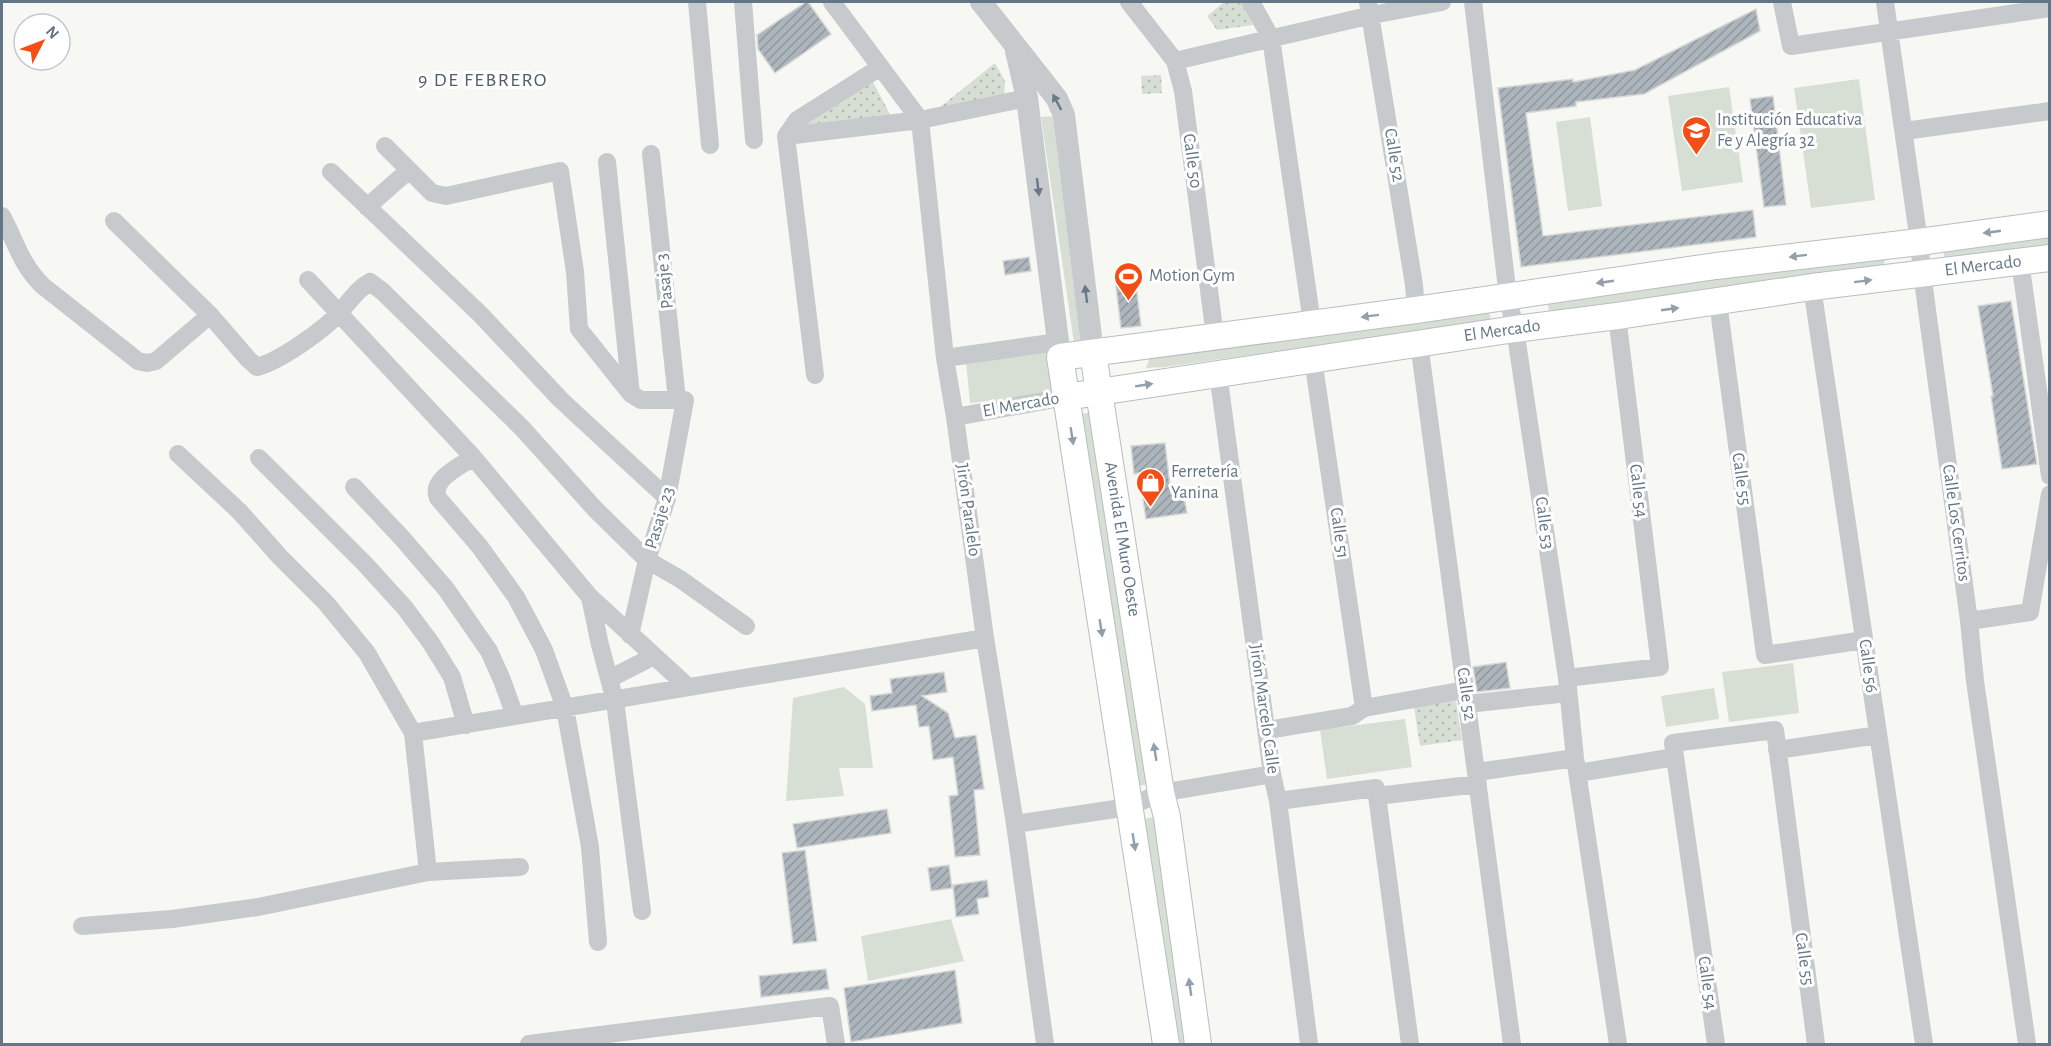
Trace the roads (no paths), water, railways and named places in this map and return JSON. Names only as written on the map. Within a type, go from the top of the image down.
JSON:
[{"type":"main road","name":"El Mercado","points":[[1059,350],[1093,352],[1416,310],[1716,266],[2049,224]]},
{"type":"main road","name":"El Mercado","points":[[1066,397],[1419,343],[1812,287],[2049,258]]},
{"type":"main road","name":"Avenida El Muro Oeste","points":[[1059,350],[1166,1044]]},
{"type":"main road","name":"Avenida El Muro Oeste","points":[[1093,352],[1161,794],[1167,817],[1198,1044]]},
{"type":"street","points":[[697,2],[710,145]]},
{"type":"street","points":[[743,2],[754,140]]},
{"type":"street","points":[[832,2],[920,120]]},
{"type":"street","name":"Avenida El Muro Oeste","points":[[981,2],[1057,99],[1064,115],[1093,352]]},
{"type":"street","name":"Calle 50","points":[[1129,2],[1175,61],[1183,91],[1215,336]]},
{"type":"street","points":[[1251,2],[1270,38],[1312,323]]},
{"type":"street","points":[[1175,61],[1270,38],[1370,8],[1442,2]]},
{"type":"street","name":"Calle 53","points":[[1473,2],[1508,297],[1515,329],[1568,685],[1576,766],[1618,1044]]},
{"type":"street","points":[[1782,2],[1791,46],[2049,8]]},
{"type":"street","name":"Calle Los Cerritos","points":[[1885,2],[1919,242],[1975,681],[2027,1044]]},
{"type":"street","name":"Calle 52","points":[[1370,8],[1416,310]]},
{"type":"street","name":"Avenida El Muro Oeste","points":[[1016,46],[1027,98],[1059,350]]},
{"type":"street","points":[[815,375],[786,136],[797,120],[879,68]]},
{"type":"street","points":[[786,136],[920,120],[1027,98]]},
{"type":"street","points":[[1904,131],[2049,111]]},
{"type":"street","name":"Jirón Paralelo","points":[[920,120],[945,358],[1046,1044]]},
{"type":"street","points":[[385,146],[432,193],[446,196],[560,171],[575,272],[579,329],[631,394],[641,400],[681,400]]},
{"type":"street","name":"Pasaje 3","points":[[651,154],[676,378],[681,400]]},
{"type":"street","points":[[607,162],[631,394]]},
{"type":"street","points":[[367,207],[408,171]]},
{"type":"street","points":[[331,172],[480,314],[561,400],[667,498]]},
{"type":"street","points":[[2,216],[20,257],[31,274],[138,361],[147,363],[156,361],[210,315]]},
{"type":"street","points":[[114,221],[210,315],[257,367],[269,364],[304,341],[339,314],[360,287],[370,282],[382,291],[522,428],[595,509],[647,560],[680,579],[746,626]]},
{"type":"street","points":[[2020,261],[2049,476]]},
{"type":"street","points":[[308,280],[473,457],[590,597],[688,687]]},
{"type":"street","name":"Calle 56","points":[[1812,287],[1924,1044]]},
{"type":"street","name":"Calle 55","points":[[1718,302],[1765,655],[1864,640]]},
{"type":"street","name":"Calle 54","points":[[1568,685],[1660,666],[1617,316]]},
{"type":"street","name":"Calle 52","points":[[1419,343],[1512,1044]]},
{"type":"street","points":[[945,358],[1059,350]]},
{"type":"street","name":"Calle 51","points":[[1313,359],[1364,708]]},
{"type":"street","name":"Jirón Marcelo Calle","points":[[1218,373],[1272,774],[1278,801],[1309,1044]]},
{"type":"street","name":"El Mercado","points":[[955,417],[1066,397]]},
{"type":"street","name":"Pasaje 23","points":[[630,635],[647,560],[667,498],[681,400]]},
{"type":"street","points":[[178,454],[239,512],[326,603],[368,653],[413,734],[428,872]]},
{"type":"street","points":[[473,457],[440,480],[436,486],[436,492],[438,498],[480,547],[516,597],[544,650],[565,708],[590,847],[598,942]]},
{"type":"street","points":[[259,459],[365,564],[405,608],[452,677],[466,725]]},
{"type":"street","points":[[354,487],[402,538],[458,607],[489,651],[515,716]]},
{"type":"street","points":[[1969,621],[2030,612],[2049,494]]},
{"type":"street","points":[[590,597],[615,701],[642,910]]},
{"type":"street","points":[[413,734],[985,638]]},
{"type":"street","points":[[609,679],[654,656]]},
{"type":"street","points":[[1267,730],[1352,716],[1364,708],[1568,685]]},
{"type":"street","name":"Calle 55","points":[[1674,750],[1774,730],[1816,1044]]},
{"type":"street","points":[[1777,750],[1878,735]]},
{"type":"street","points":[[1278,801],[1377,792],[1576,766],[1674,750]]},
{"type":"street","name":"Calle 54","points":[[1674,750],[1716,1044]]},
{"type":"street","points":[[1015,824],[1128,807],[1161,794],[1272,774]]},
{"type":"street","points":[[1377,792],[1410,1044]]},
{"type":"street","points":[[82,926],[172,919],[258,907],[428,872],[520,867]]},
{"type":"street","points":[[532,1044],[634,1037],[830,1006],[836,1044]]},
{"type":"place","name":"Institución Educativa Fe y Alegría 32","points":[[1696,156]]},
{"type":"place","name":"Motion Gym","points":[[1128,302]]},
{"type":"place","name":"Ferretería Yanina","points":[[1150,508]]},
{"type":"district","name":"9 DE FEBRERO","points":[[483,80]]}]
